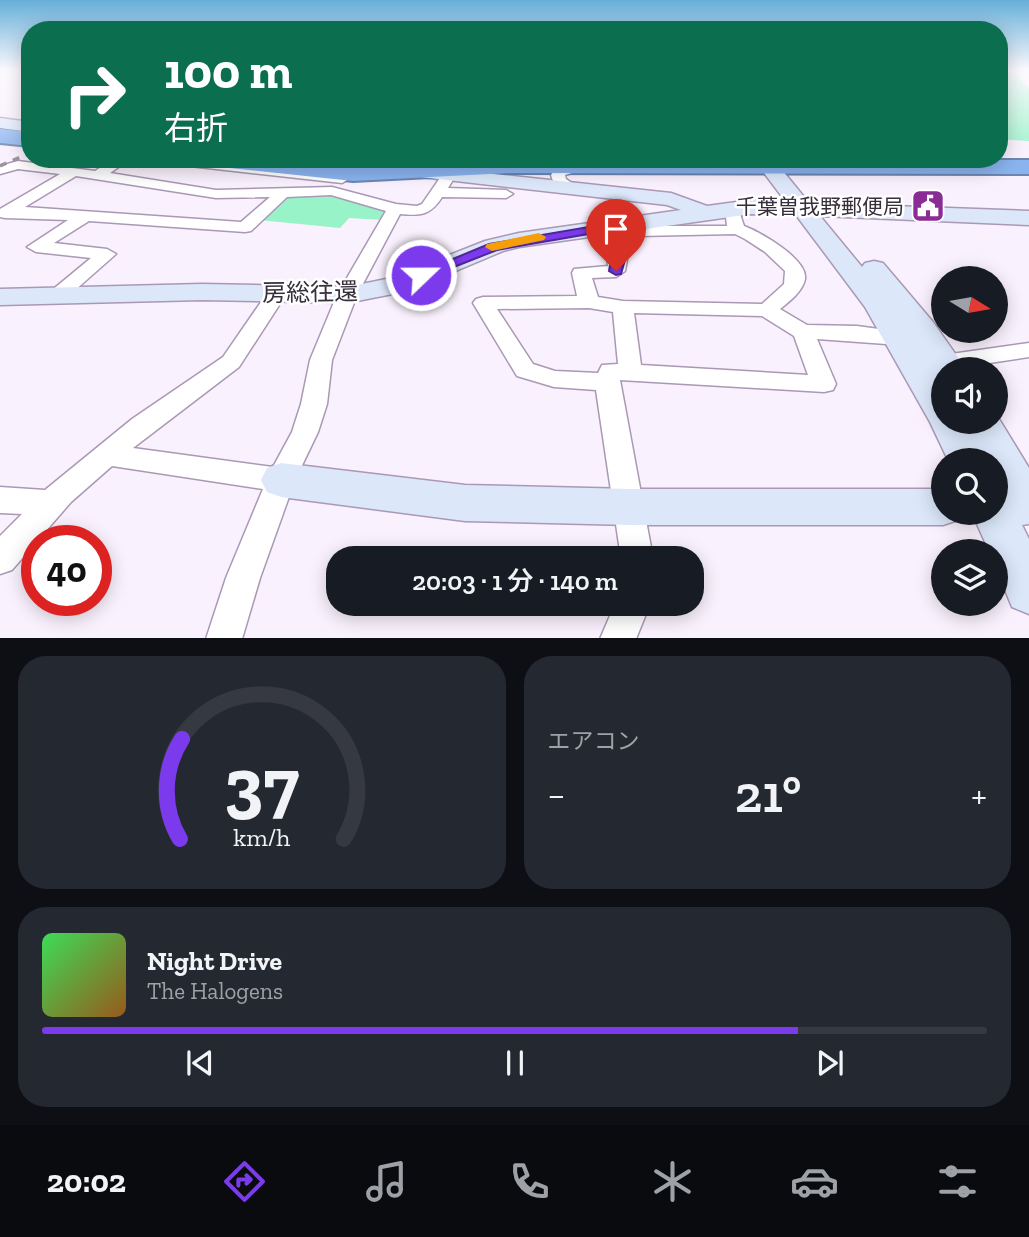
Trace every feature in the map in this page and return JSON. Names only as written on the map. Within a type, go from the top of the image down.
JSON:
[{"type":"highway","points":[[0,129],[21,132]]},
{"type":"highway","points":[[0,135],[21,138]]},
{"type":"highway","points":[[1008,161],[1029,161]]},
{"type":"highway","points":[[1008,167],[1029,167]]},
{"type":"highway","points":[[388,168],[436,168]]},
{"type":"highway","points":[[527,168],[571,171],[641,168]]},
{"type":"street","points":[[0,124],[21,126]]},
{"type":"street","points":[[0,141],[21,144]]},
{"type":"street","points":[[0,170],[21,165]]},
{"type":"street","points":[[46,168],[216,194],[281,195],[332,191],[395,209],[413,211],[425,209],[444,183],[571,171],[678,200],[705,212]]},
{"type":"street","points":[[97,175],[109,168]]},
{"type":"street","points":[[238,168],[321,178],[373,178],[405,169],[444,183],[506,194]]},
{"type":"street","points":[[784,168],[900,338],[931,392]]},
{"type":"street","points":[[4,214],[75,171]]},
{"type":"street","points":[[4,214],[86,216],[245,227],[281,195]]},
{"type":"street","points":[[224,638],[243,578],[281,480],[305,432],[314,404],[321,360],[346,295],[395,209]]},
{"type":"street","points":[[813,209],[905,306],[940,357]]},
{"type":"street","name":"房総往還","points":[[0,297],[202,292],[346,295],[398,285],[494,246],[705,212],[734,219],[813,209],[1029,218]]},
{"type":"street","points":[[58,295],[107,254],[36,247],[86,216]]},
{"type":"street","points":[[589,302],[581,272],[616,271],[618,260],[613,226],[638,231],[719,231],[734,219],[796,272],[791,287],[766,310]]},
{"type":"street","points":[[1,559],[52,503],[141,426],[231,362],[277,293]]},
{"type":"street","points":[[607,382],[554,379],[525,370],[483,303],[589,302],[623,307],[766,310],[803,332],[857,333],[900,338]]},
{"type":"street","points":[[623,307],[630,372]]},
{"type":"street","points":[[635,546],[607,382],[610,371],[824,384],[803,332]]},
{"type":"street","points":[[993,357],[1029,350]]},
{"type":"street","points":[[989,434],[1029,506],[1008,507]]},
{"type":"street","points":[[108,455],[465,503],[630,507],[931,507]]},
{"type":"street","points":[[0,499],[52,503]]},
{"type":"street","points":[[999,525],[1029,590]]},
{"type":"street","points":[[618,638],[628,616]]},
{"type":"green space","points":[[1008,100],[1029,100],[1029,141],[1008,140]]},
{"type":"green space","points":[[330,193],[392,209],[383,220],[349,218],[340,228],[259,220],[284,196]]},
{"type":"railway","points":[[0,166],[21,157]]},
{"type":"slow traffic","points":[[492,247],[539,237]]},
{"type":"place","name":"千葉曽我野郵便局","points":[[928,206]]},
{"type":"route","points":[[421,275],[494,246],[612,227],[618,260],[616,271]]}]
